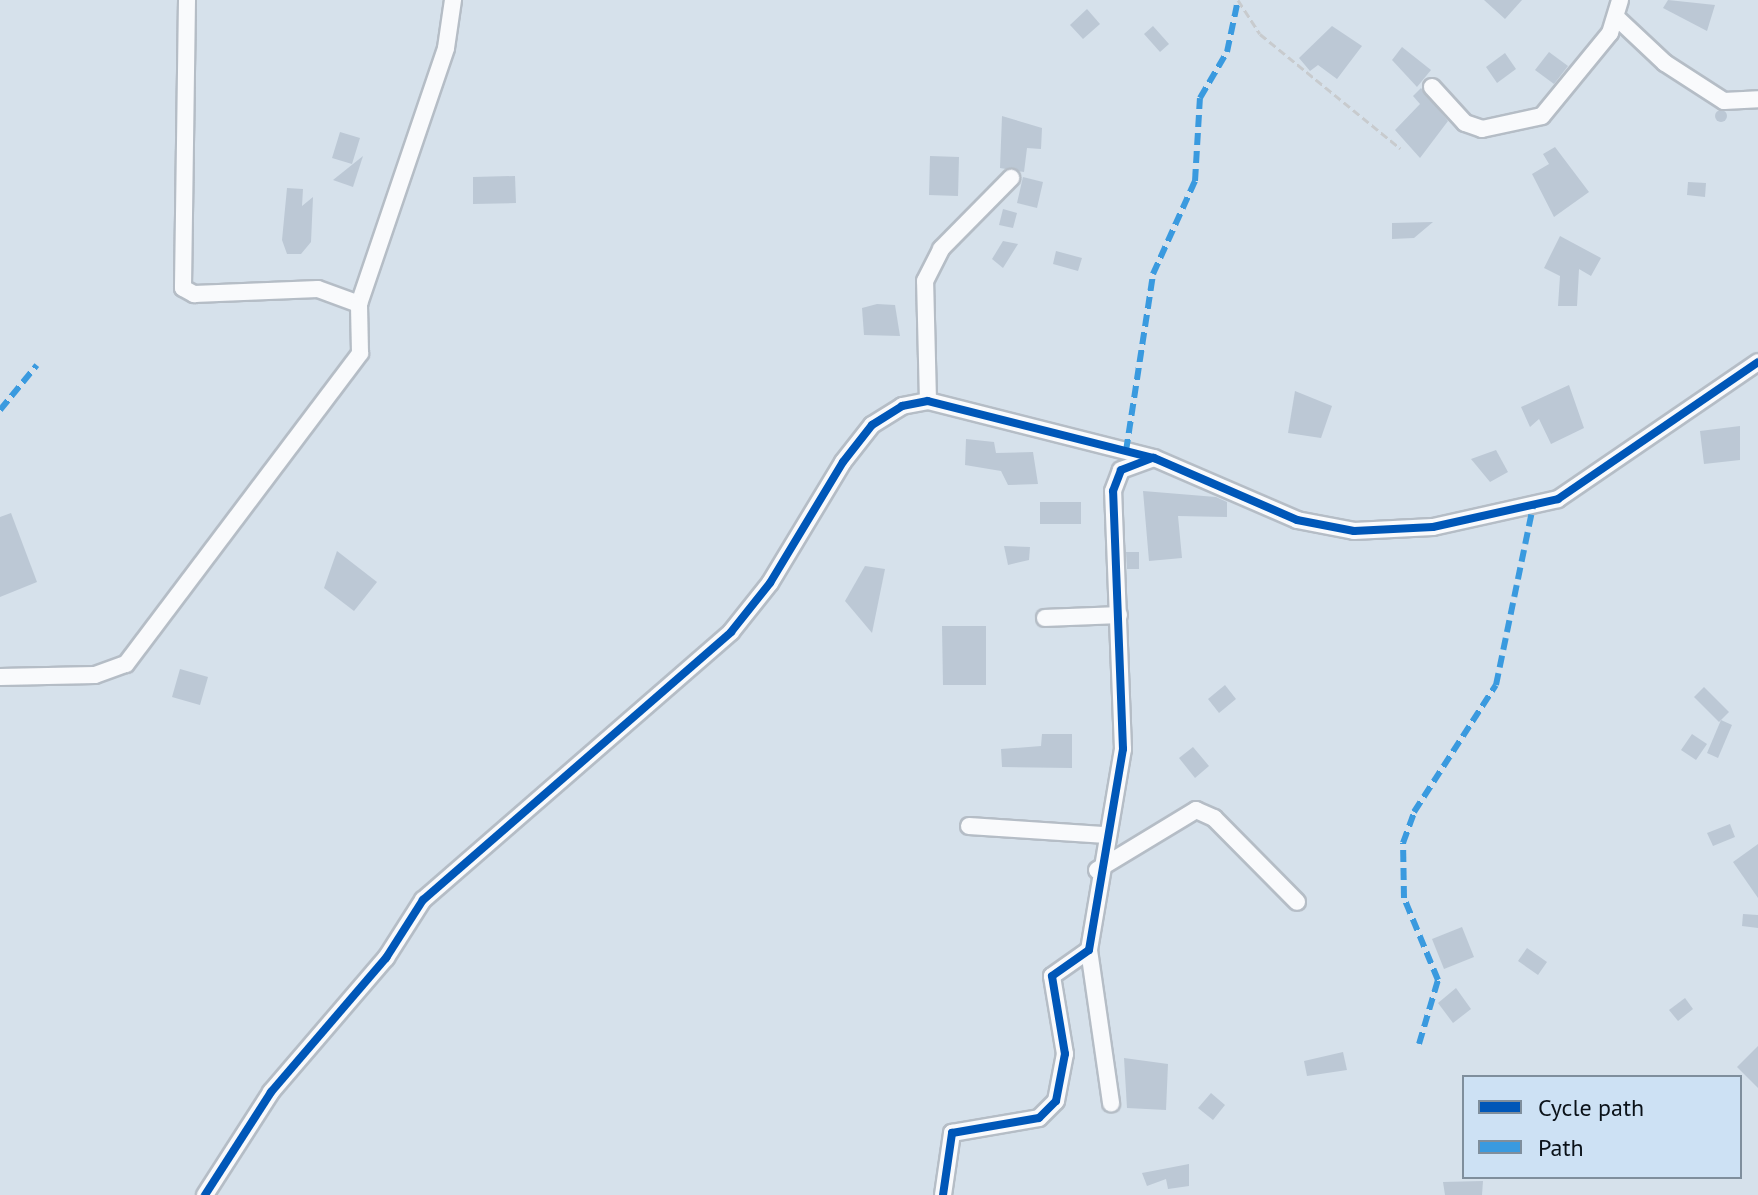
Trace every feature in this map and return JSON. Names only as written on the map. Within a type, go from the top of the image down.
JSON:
[{"type":"street","points":[[187,0],[183,288],[194,294],[318,289],[359,304]]},
{"type":"street","points":[[0,677],[95,675],[126,664],[360,353],[359,304],[446,48],[453,0]]},
{"type":"street","points":[[1432,87],[1451,111],[1482,129],[1542,116],[1616,17],[1620,0]]},
{"type":"street","points":[[1616,17],[1665,63],[1724,101],[1758,99]]},
{"type":"street","points":[[928,401],[925,281],[941,249],[1011,178]]},
{"type":"street","points":[[205,1195],[271,1092],[386,958],[423,900],[731,632],[872,425],[902,406],[928,401],[1154,458],[1297,520],[1354,531],[1433,527],[1558,499],[1758,362]]},
{"type":"street","points":[[1111,1103],[1089,950],[1097,870],[1126,717],[1115,479],[1154,458]]},
{"type":"street","points":[[1045,618],[1119,615]]},
{"type":"street","points":[[1097,870],[1196,810],[1214,818],[1297,902]]},
{"type":"street","points":[[969,826],[1103,835]]},
{"type":"street","points":[[943,1195],[952,1133],[1049,1113],[1065,1054],[1052,976],[1089,950]]},
{"type":"path","points":[[1238,0],[1260,34],[1400,148]]},
{"type":"building","points":[[1484,0],[1522,0],[1505,19]]},
{"type":"building","points":[[1668,0],[1715,5],[1707,31],[1663,8]]},
{"type":"building","points":[[1087,9],[1100,24],[1083,39],[1070,25]]},
{"type":"building","points":[[1153,26],[1169,44],[1160,52],[1144,34]]},
{"type":"building","points":[[1332,26],[1362,46],[1337,79],[1318,65],[1310,71],[1299,58]]},
{"type":"building","points":[[1402,47],[1431,70],[1417,87],[1392,60]]},
{"type":"building","points":[[1549,52],[1568,66],[1554,84],[1535,70]]},
{"type":"building","points":[[1505,53],[1516,69],[1497,83],[1486,67]]},
{"type":"building","points":[[1421,88],[1448,121],[1420,158],[1395,130],[1420,104],[1413,96]]},
{"type":"building","points":[[1716,111],[1726,111],[1726,121],[1716,121]]},
{"type":"building","points":[[1002,116],[1042,128],[1041,149],[1027,148],[1024,172],[1000,168]]},
{"type":"building","points":[[340,132],[360,138],[352,164],[332,158]]},
{"type":"building","points":[[1555,147],[1589,192],[1554,217],[1532,174],[1549,164],[1543,154]]},
{"type":"building","points":[[363,156],[353,187],[333,180]]},
{"type":"building","points":[[930,156],[959,157],[958,196],[929,195]]},
{"type":"building","points":[[515,176],[516,203],[473,204],[473,177]]},
{"type":"building","points":[[1023,177],[1043,182],[1037,208],[1017,203]]},
{"type":"building","points":[[1688,182],[1706,183],[1705,197],[1687,195]]},
{"type":"building","points":[[287,188],[303,189],[302,206],[313,197],[311,242],[301,254],[287,254],[282,240]]},
{"type":"building","points":[[1003,209],[1017,213],[1013,228],[999,225]]},
{"type":"building","points":[[1433,222],[1414,238],[1392,239],[1392,223]]},
{"type":"building","points":[[1560,236],[1601,258],[1591,276],[1579,269],[1577,306],[1558,306],[1560,276],[1544,268]]},
{"type":"building","points":[[1003,241],[1018,244],[1003,268],[992,259]]},
{"type":"building","points":[[1056,251],[1082,258],[1078,271],[1053,264]]},
{"type":"building","points":[[877,304],[895,305],[900,336],[864,335],[862,308]]},
{"type":"building","points":[[1569,385],[1584,428],[1551,444],[1539,419],[1530,427],[1521,407]]},
{"type":"building","points":[[1295,391],[1332,406],[1321,438],[1288,433]]},
{"type":"building","points":[[1740,426],[1740,460],[1704,464],[1700,431]]},
{"type":"building","points":[[966,439],[994,442],[996,453],[1033,452],[1038,484],[1008,485],[1001,471],[965,465]]},
{"type":"building","points":[[1496,450],[1508,472],[1490,482],[1471,459]]},
{"type":"building","points":[[1143,491],[1216,497],[1227,502],[1227,517],[1178,516],[1182,558],[1149,561]]},
{"type":"building","points":[[1040,502],[1081,502],[1081,524],[1040,524]]},
{"type":"building","points":[[11,513],[37,582],[0,597],[0,517]]},
{"type":"building","points":[[1004,546],[1030,547],[1029,560],[1008,565]]},
{"type":"building","points":[[337,551],[377,582],[354,611],[324,588]]},
{"type":"building","points":[[1126,552],[1139,552],[1139,569],[1127,569]]},
{"type":"building","points":[[865,566],[885,569],[872,633],[845,601]]},
{"type":"building","points":[[942,626],[986,626],[986,685],[943,685]]},
{"type":"building","points":[[180,669],[208,677],[200,705],[172,697]]},
{"type":"building","points":[[1225,685],[1236,699],[1219,713],[1208,699]]},
{"type":"building","points":[[1704,687],[1729,712],[1719,722],[1694,697]]},
{"type":"building","points":[[1721,720],[1732,725],[1718,758],[1707,753]]},
{"type":"building","points":[[1042,734],[1072,734],[1072,768],[1002,767],[1001,749],[1041,746]]},
{"type":"building","points":[[1692,734],[1707,744],[1696,760],[1681,750]]},
{"type":"building","points":[[1193,747],[1209,766],[1195,778],[1179,758]]},
{"type":"building","points":[[1730,824],[1735,837],[1713,846],[1707,833]]},
{"type":"building","points":[[1758,844],[1758,898],[1733,862]]},
{"type":"building","points":[[1743,914],[1758,915],[1758,928],[1742,926]]},
{"type":"building","points":[[1462,927],[1474,957],[1444,969],[1432,939]]},
{"type":"building","points":[[1527,948],[1547,962],[1538,975],[1518,961]]},
{"type":"building","points":[[1456,988],[1471,1009],[1453,1023],[1438,1003]]},
{"type":"building","points":[[1685,998],[1693,1009],[1678,1021],[1669,1010]]},
{"type":"building","points":[[1758,1046],[1758,1088],[1737,1067]]},
{"type":"building","points":[[1343,1052],[1347,1070],[1307,1076],[1304,1061]]},
{"type":"building","points":[[1124,1058],[1168,1064],[1166,1110],[1127,1108]]},
{"type":"building","points":[[1211,1093],[1225,1105],[1213,1120],[1198,1108]]},
{"type":"building","points":[[1189,1164],[1189,1186],[1168,1189],[1166,1179],[1147,1186],[1142,1173]]},
{"type":"building","points":[[1483,1181],[1482,1195],[1445,1195],[1443,1182]]},
{"type":"marked path","points":[[1126,451],[1153,274],[1195,181],[1200,98],[1227,52],[1238,0]]},
{"type":"marked path","points":[[0,410],[37,365]]},
{"type":"marked path","points":[[1419,1044],[1438,980],[1404,898],[1403,843],[1414,812],[1496,685],[1533,507]]},
{"type":"cycle path","points":[[205,1195],[271,1092],[386,958],[423,900],[731,632],[770,583],[843,462],[872,425],[902,406],[928,401],[1154,458],[1297,520],[1354,531],[1433,527],[1558,499],[1758,362]]},
{"type":"cycle path","points":[[943,1195],[952,1133],[1039,1118],[1056,1101],[1065,1054],[1052,976],[1089,950],[1123,749],[1113,491],[1121,470],[1153,458]]}]
